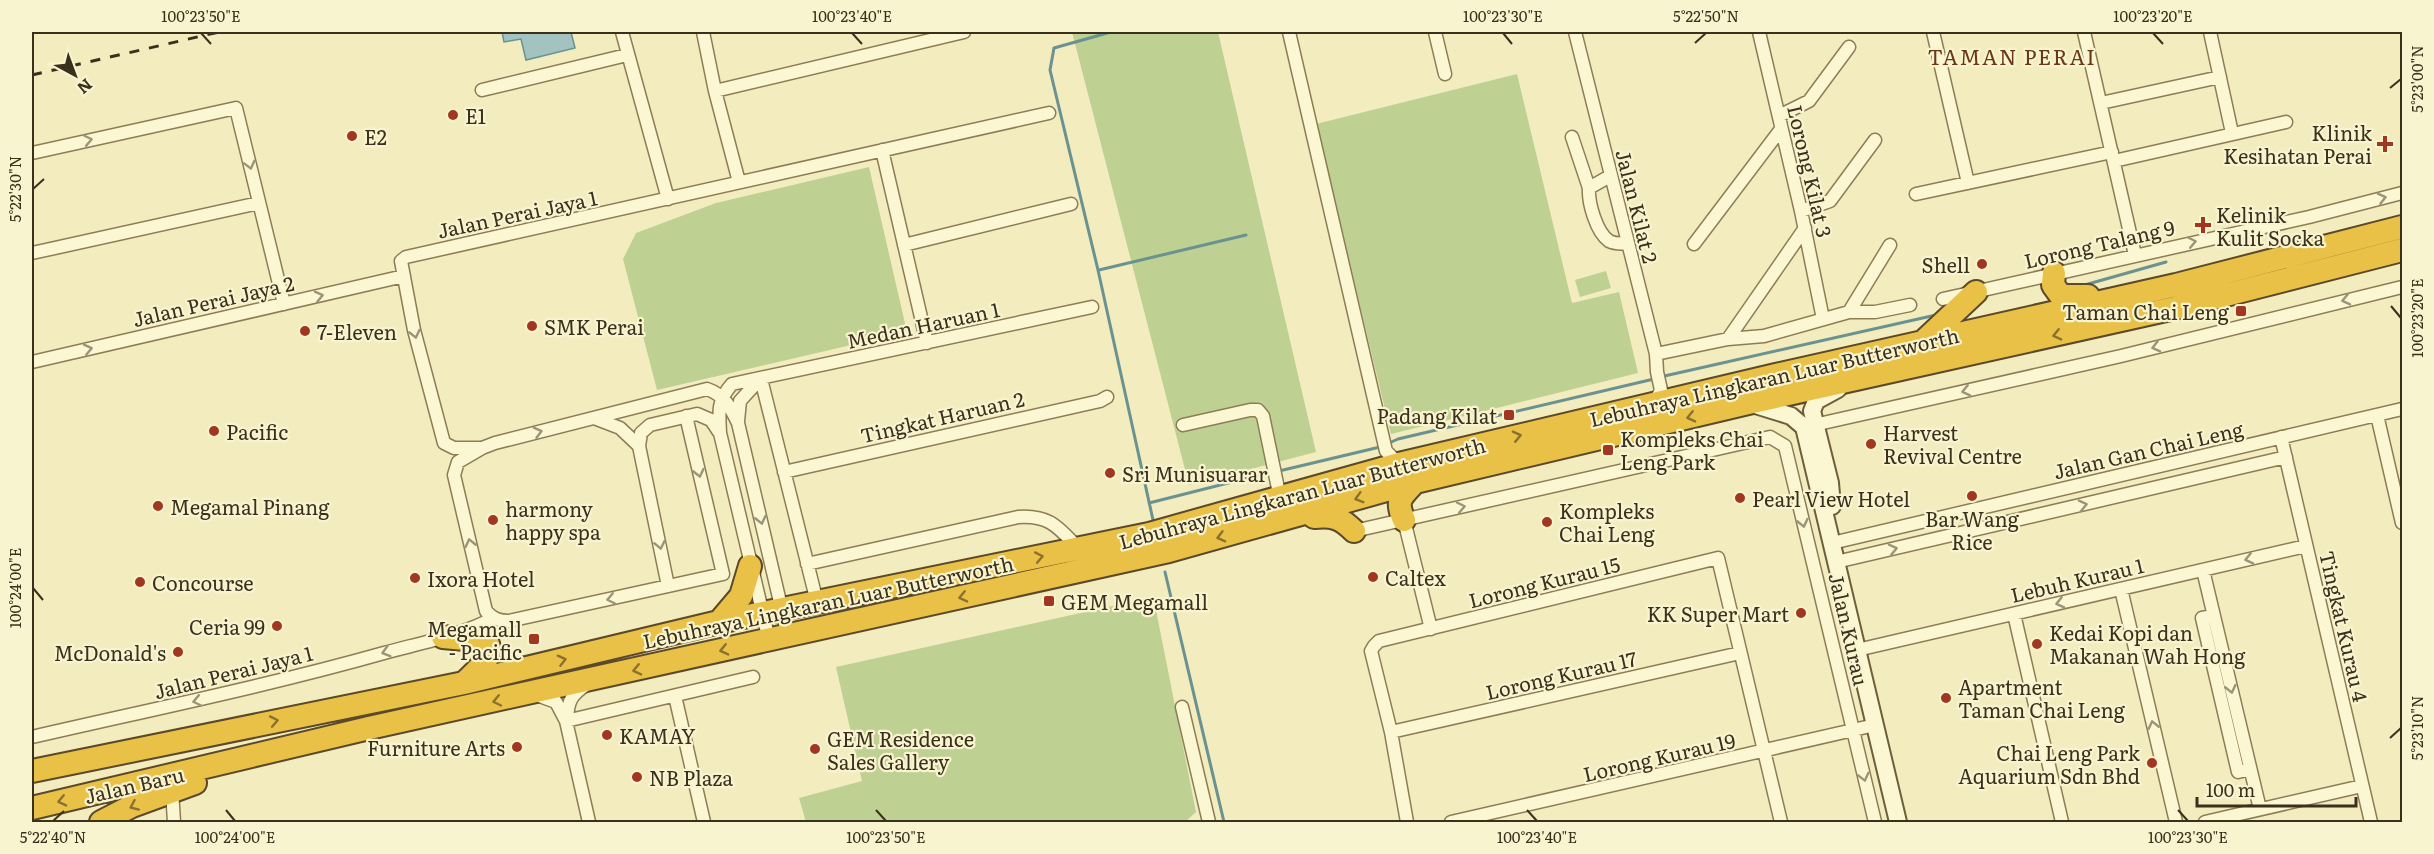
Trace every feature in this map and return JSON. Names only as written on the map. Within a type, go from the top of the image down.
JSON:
[{"type":"highway","points":[[2175,285],[2205,270],[2403,212]]},
{"type":"highway","name":"Lebuhraya Lingkaran Luar Butterworth","points":[[196,737],[464,683],[719,622],[1149,534],[1371,472],[1389,449],[1662,390],[1923,342],[2175,285],[2403,227]]},
{"type":"highway","name":"Lebuhraya Lingkaran Luar Butterworth","points":[[201,768],[369,728],[595,680],[1160,553],[1415,482],[1748,403],[2175,308],[2403,250]]},
{"type":"highway","points":[[2175,308],[2213,306],[2403,264]]},
{"type":"highway","points":[[2054,273],[2053,285],[2061,296],[2125,295]]},
{"type":"highway","points":[[1923,342],[1948,321],[1976,291]]},
{"type":"highway","points":[[1404,520],[1399,509],[1400,501],[1415,482]]},
{"type":"highway","points":[[1273,522],[1332,516],[1342,519],[1354,531]]},
{"type":"highway","points":[[719,622],[741,597],[750,566]]},
{"type":"highway","points":[[442,636],[465,639],[483,638],[488,642],[490,649],[487,657],[464,683]]},
{"type":"highway","points":[[101,822],[132,806],[172,790],[369,728]]},
{"type":"highway","name":"Jalan Baru","points":[[32,769],[196,737]]},
{"type":"highway","name":"Jalan Baru","points":[[32,808],[201,768]]},
{"type":"street","points":[[622,32],[668,199]]},
{"type":"street","points":[[703,32],[715,91],[739,182]]},
{"type":"street","points":[[715,91],[964,32]]},
{"type":"street","points":[[1289,32],[1389,449]]},
{"type":"street","points":[[1435,32],[1444,74]]},
{"type":"street","name":"Jalan Kilat 2","points":[[1575,32],[1656,354],[1662,390]]},
{"type":"street","name":"Lorong Kilat 3","points":[[1759,32],[1805,228],[1823,319]]},
{"type":"street","points":[[1933,32],[1968,183]]},
{"type":"street","points":[[2084,32],[2135,255]]},
{"type":"street","points":[[2210,32],[2232,133]]},
{"type":"street","points":[[1779,116],[1809,102],[1850,47]]},
{"type":"street","points":[[482,90],[627,55]]},
{"type":"street","points":[[2100,103],[2220,77]]},
{"type":"street","points":[[32,153],[236,108],[284,304]]},
{"type":"street","name":"Jalan Perai Jaya 1","points":[[404,276],[401,261],[406,257],[1049,113]]},
{"type":"street","points":[[1916,194],[2286,122]]},
{"type":"street","points":[[1695,244],[1781,129]]},
{"type":"street","points":[[1572,137],[1589,188],[1588,197],[1601,232],[1611,242],[1628,243]]},
{"type":"street","points":[[1801,211],[1830,201],[1875,140]]},
{"type":"street","points":[[882,150],[927,343]]},
{"type":"street","points":[[1589,188],[1610,176]]},
{"type":"street","name":"Lorong Talang 9","points":[[1943,299],[2309,217],[2403,193]]},
{"type":"street","points":[[32,253],[259,203]]},
{"type":"street","points":[[904,245],[1071,204]]},
{"type":"street","points":[[1728,339],[1805,228]]},
{"type":"street","points":[[1848,312],[1890,246]]},
{"type":"street","points":[[404,276],[414,330],[444,443],[454,448],[482,448]]},
{"type":"street","name":"Jalan Perai Jaya 2","points":[[32,362],[404,276]]},
{"type":"street","points":[[1814,425],[2088,363],[2403,287]]},
{"type":"street","points":[[1656,354],[1728,339],[1764,336],[1848,312],[1875,312],[1910,305]]},
{"type":"street","name":"Medan Haruan 1","points":[[482,448],[592,417],[706,389],[1092,307]]},
{"type":"street","points":[[738,423],[740,401],[761,379]]},
{"type":"street","points":[[761,379],[817,602]]},
{"type":"street","name":"Jalan Kurau","points":[[1831,536],[1833,514],[1830,483],[1812,411],[1816,401],[1861,379]]},
{"type":"street","points":[[732,384],[722,396],[719,410],[720,433],[750,566],[772,612],[778,638]]},
{"type":"street","points":[[706,389],[722,396],[729,404],[738,423],[778,638]]},
{"type":"street","name":"Tingkat Haruan 2","points":[[784,472],[1100,401],[1107,397]]},
{"type":"street","name":"Jalan Kurau","points":[[1748,403],[1791,416],[1804,427],[1898,822]]},
{"type":"street","name":"Jalan Gan Chai Leng","points":[[1831,536],[2403,409]]},
{"type":"street","points":[[1183,425],[1258,410],[1263,416],[1280,498]]},
{"type":"street","points":[[668,586],[639,446],[641,432],[645,428],[697,414],[711,420],[720,433]]},
{"type":"street","points":[[2377,415],[2402,522]]},
{"type":"street","name":"Jalan Perai Jaya 1","points":[[32,737],[208,699],[442,636],[493,618],[509,621],[723,574],[686,416]]},
{"type":"street","points":[[592,417],[621,428],[639,446]]},
{"type":"street","name":"Jalan Kurau","points":[[1404,520],[1770,437],[1785,446],[1875,822]]},
{"type":"street","name":"Tingkat Kurau 4","points":[[2282,437],[2371,822]]},
{"type":"street","points":[[482,448],[458,462],[454,475],[486,611],[493,618]]},
{"type":"street","name":"Jalan Gan Chai Leng","points":[[1836,562],[2286,457]]},
{"type":"street","points":[[807,564],[1018,517],[1036,516],[1053,522],[1080,549]]},
{"type":"street","points":[[1354,531],[1404,520],[1431,629]]},
{"type":"street","name":"Lebuh Kurau 1","points":[[1857,650],[2306,546]]},
{"type":"street","name":"Lorong Kurau 15","points":[[1390,732],[1371,651],[1379,642],[1718,558],[1740,653]]},
{"type":"street","points":[[2203,570],[2260,809]]},
{"type":"street","points":[[2121,589],[2176,822]]},
{"type":"street","points":[[1824,608],[1845,603]]},
{"type":"street","points":[[2014,614],[2062,822]]},
{"type":"street","points":[[1740,653],[1781,822]]},
{"type":"street","name":"Lorong Kurau 17","points":[[1390,732],[1740,653]]},
{"type":"street","points":[[566,720],[753,677]]},
{"type":"street","points":[[566,720],[571,696],[595,680]]},
{"type":"street","points":[[531,694],[556,702],[566,720],[589,822]]},
{"type":"street","points":[[675,696],[704,822]]},
{"type":"street","points":[[1182,707],[1209,822]]},
{"type":"street","name":"Lorong Kurau 19","points":[[1451,822],[1875,725]]},
{"type":"street","points":[[1390,732],[1407,822]]},
{"type":"street","points":[[2205,822],[2362,786]]},
{"type":"street","points":[[172,790],[174,822]]},
{"type":"green space","points":[[1072,32],[1218,32],[1316,452],[1189,485]]},
{"type":"green space","points":[[1517,74],[1572,303],[1619,292],[1638,373],[1391,434],[1316,124]]},
{"type":"green space","points":[[869,167],[907,332],[657,390],[623,259],[636,233],[716,203]]},
{"type":"green space","points":[[1606,271],[1611,288],[1580,297],[1575,280]]},
{"type":"green space","points":[[1144,599],[1156,610],[1196,812],[1185,822],[806,822],[799,798],[862,781],[836,667]]},
{"type":"water","points":[[502,32],[571,32],[575,48],[526,60],[521,39],[504,42]]},
{"type":"waterway","points":[[1111,32],[1054,48],[1050,70],[1098,270],[1153,520]]},
{"type":"waterway","points":[[1099,270],[1246,235]]},
{"type":"waterway","points":[[2081,286],[2166,262]]},
{"type":"waterway","points":[[1660,377],[1936,315]]},
{"type":"waterway","points":[[1387,444],[1398,439],[1654,379]]},
{"type":"waterway","points":[[1279,471],[1380,447]]},
{"type":"waterway","points":[[1149,503],[1272,472]]},
{"type":"waterway","points":[[1165,572],[1224,822]]},
{"type":"railway","points":[[32,75],[219,32]]},
{"type":"place","name":"E1","points":[[453,115]]},
{"type":"place","name":"E2","points":[[352,136]]},
{"type":"place","name":"Klinik Kesihatan Perai","points":[[2385,144]]},
{"type":"place","name":"Kelinik Kulit Socka","points":[[2203,225]]},
{"type":"place","name":"Shell","points":[[1982,264]]},
{"type":"place","name":"Taman Chai Leng","points":[[2241,311]]},
{"type":"place","name":"SMK Perai","points":[[532,326]]},
{"type":"place","name":"7-Eleven","points":[[305,331]]},
{"type":"place","name":"Padang Kilat","points":[[1509,415]]},
{"type":"place","name":"Pacific","points":[[214,431]]},
{"type":"place","name":"Harvest Revival Centre","points":[[1871,444]]},
{"type":"place","name":"Kompleks Chai Leng Park","points":[[1608,450]]},
{"type":"place","name":"Sri Munisuarar","points":[[1110,473]]},
{"type":"place","name":"Bar Wang Rice","points":[[1972,496]]},
{"type":"place","name":"Pearl View Hotel","points":[[1740,498]]},
{"type":"place","name":"Megamal Pinang","points":[[158,506]]},
{"type":"place","name":"harmony happy spa","points":[[493,520]]},
{"type":"place","name":"Kompleks Chai Leng","points":[[1547,522]]},
{"type":"place","name":"Caltex","points":[[1373,577]]},
{"type":"place","name":"Ixora Hotel","points":[[415,578]]},
{"type":"place","name":"Concourse","points":[[140,582]]},
{"type":"place","name":"GEM Megamall","points":[[1049,601]]},
{"type":"place","name":"KK Super Mart","points":[[1801,613]]},
{"type":"place","name":"Ceria 99","points":[[277,626]]},
{"type":"place","name":"Megamall - Pacific","points":[[534,639]]},
{"type":"place","name":"Kedai Kopi dan Makanan Wah Hong","points":[[2037,644]]},
{"type":"place","name":"McDonald's","points":[[178,652]]},
{"type":"place","name":"Apartment Taman Chai Leng","points":[[1946,698]]},
{"type":"place","name":"KAMAY","points":[[607,735]]},
{"type":"place","name":"Furniture Arts","points":[[517,747]]},
{"type":"place","name":"GEM Residence Sales Gallery","points":[[815,749]]},
{"type":"place","name":"Chai Leng Park Aquarium Sdn Bhd","points":[[2152,763]]},
{"type":"place","name":"NB Plaza","points":[[637,777]]},
{"type":"district","name":"TAMAN PERAI","points":[[2012,55]]}]
